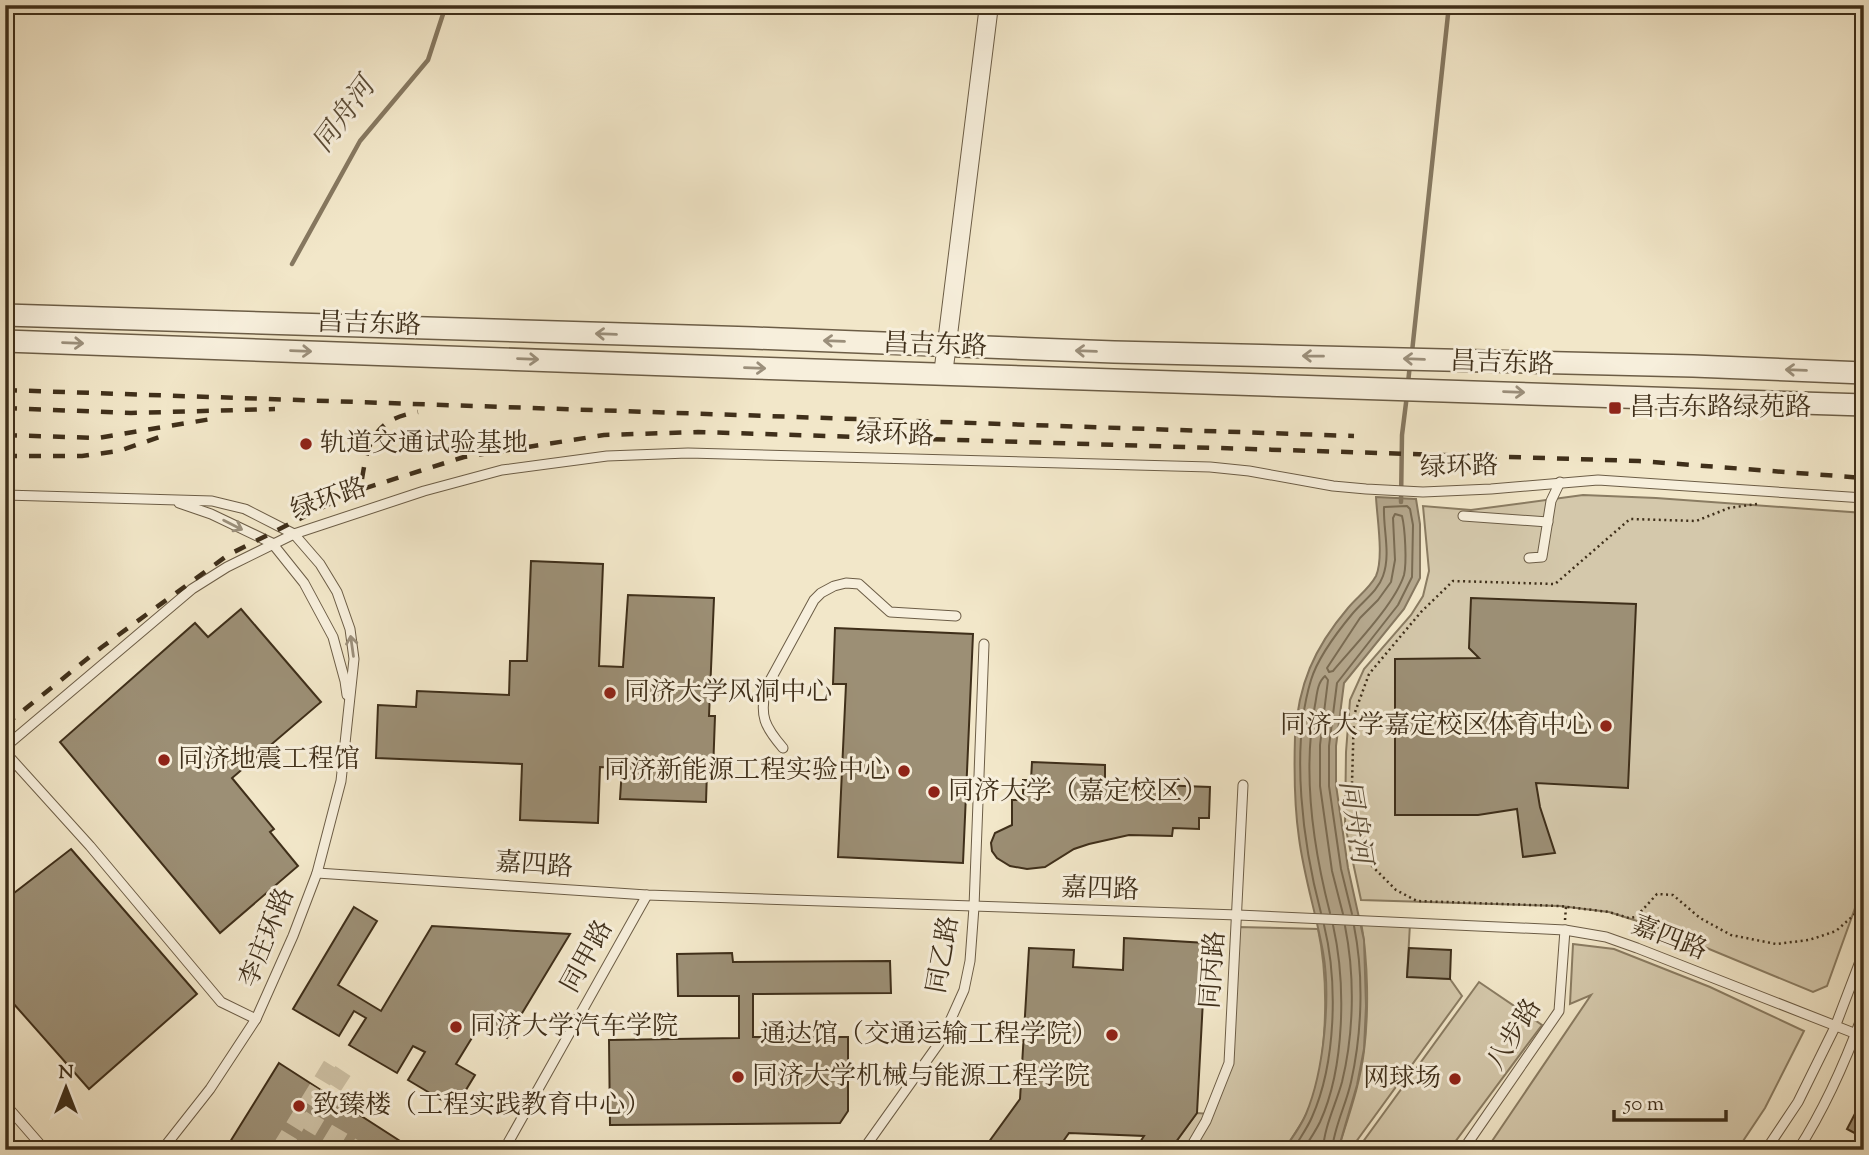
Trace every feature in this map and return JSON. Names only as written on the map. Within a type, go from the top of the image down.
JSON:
[{"type":"street","points":[[943,375],[989,5]]},
{"type":"street","name":"昌吉东路","points":[[5,315],[1864,373]]},
{"type":"street","name":"昌吉东路","points":[[5,341],[1864,405]]},
{"type":"lane","name":"绿环路","points":[[5,747],[192,589],[272,543],[424,491],[502,470],[556,461],[649,453],[765,453],[1210,467],[1333,486],[1423,492],[1598,480],[1864,498]]},
{"type":"lane","points":[[1529,558],[1542,557],[1551,501],[1560,482]]},
{"type":"lane","name":"李庄环路","points":[[5,495],[212,501],[245,509],[294,534],[320,564],[337,592],[350,629],[354,659],[341,781],[317,873],[293,936],[256,1019],[210,1089],[162,1150]]},
{"type":"lane","name":"李庄环路","points":[[170,500],[211,514],[272,543],[304,583],[332,637],[345,681],[349,714]]},
{"type":"lane","points":[[1463,516],[1548,522]]},
{"type":"lane","points":[[783,748],[765,722],[762,712],[763,699],[766,688],[814,600],[821,593],[846,583],[859,584],[890,612],[956,617]]},
{"type":"lane","name":"同乙路","points":[[863,1150],[942,1039],[964,990],[970,961],[974,907],[984,644]]},
{"type":"lane","points":[[5,752],[90,846],[221,1002],[256,1019]]},
{"type":"lane","name":"同丙路","points":[[1189,1150],[1206,1121],[1229,1063],[1243,785]]},
{"type":"lane","name":"嘉四路","points":[[317,873],[647,895],[1238,915],[1565,930],[1606,937],[1637,948],[1860,1036]]},
{"type":"lane","name":"同甲路","points":[[504,1150],[647,895]]},
{"type":"lane","name":"八步路","points":[[1464,1150],[1559,1012],[1565,930]]},
{"type":"lane","points":[[1766,1150],[1798,1102],[1835,1027],[1864,951]]},
{"type":"lane","points":[[1798,1150],[1860,1036],[1864,1011]]},
{"type":"lane","points":[[5,1104],[45,1150]]},
{"type":"path","points":[[1765,503],[1729,508],[1696,521],[1630,519],[1555,584],[1453,581],[1421,612],[1369,674],[1354,715],[1352,783],[1365,859],[1396,890],[1417,901],[1560,906],[1609,912],[1629,918],[1636,917],[1657,894],[1673,895],[1700,918],[1731,935],[1776,944],[1809,940],[1836,931],[1855,914],[1864,889]]},
{"type":"shaded area","name":"同济大学嘉定校区体育中心","points":[[1583,495],[1864,513],[1864,883],[1827,986],[1813,992],[1656,927],[1609,912],[1560,906],[1361,900],[1345,825],[1350,700],[1364,669],[1411,615],[1423,596],[1429,571],[1423,506],[1471,510]]},
{"type":"shaded area","points":[[1361,922],[1410,924],[1407,976],[1450,979],[1462,996],[1350,1150],[1338,1150],[1360,1076],[1366,1036],[1366,969]]},
{"type":"shaded area","points":[[1237,927],[1318,929],[1324,973],[1325,1024],[1319,1075],[1313,1098],[1305,1117],[1284,1150],[1170,1150],[1197,1113],[1209,1114],[1229,1063]]},
{"type":"shaded area","points":[[1573,944],[1614,949],[1710,987],[1804,1031],[1765,1108],[1737,1150],[1486,1150],[1591,995],[1570,1004]]},
{"type":"shaded area","name":"网球场","points":[[1479,982],[1542,1025],[1449,1150],[1357,1150]]},
{"type":"water","points":[[1376,497],[1416,499],[1420,524],[1420,578],[1404,609],[1344,683],[1336,746],[1336,785],[1348,868],[1364,940],[1364,1049],[1357,1085],[1338,1150],[1284,1150],[1302,1123],[1312,1097],[1321,1056],[1326,1012],[1323,952],[1297,825],[1297,718],[1304,684],[1317,653],[1336,623],[1376,576],[1380,549]]},
{"type":"building","name":"同济大学风洞中心","points":[[531,561],[603,564],[599,666],[623,667],[628,595],[714,598],[709,716],[715,716],[713,772],[707,771],[706,802],[620,799],[622,768],[600,767],[598,823],[520,820],[522,764],[376,758],[378,705],[416,707],[417,691],[509,695],[510,661],[527,661]]},
{"type":"building","points":[[1471,598],[1636,604],[1628,788],[1536,783],[1540,807],[1555,853],[1523,857],[1517,809],[1478,815],[1395,815],[1395,659],[1479,658],[1469,648]]},
{"type":"building","name":"同济地震工程馆","points":[[241,609],[321,702],[232,778],[274,829],[270,832],[298,866],[220,933],[60,742],[195,623],[208,637]]},
{"type":"building","name":"同济新能源工程实验中心","points":[[835,628],[973,634],[963,863],[838,857],[846,684],[833,684]]},
{"type":"building","points":[[1032,762],[1105,765],[1105,783],[1210,787],[1209,818],[1199,818],[1199,829],[1173,828],[1172,836],[1129,835],[1089,844],[1074,849],[1045,867],[1027,869],[1010,866],[997,858],[991,843],[995,833],[1012,825],[1012,800],[1023,800],[1023,780],[1031,780]]},
{"type":"building","points":[[71,849],[197,994],[89,1089],[5,994],[5,900]]},
{"type":"building","points":[[354,907],[377,921],[338,985],[381,1011],[432,926],[570,934],[507,1038],[481,1023],[456,1064],[475,1075],[455,1108],[408,1080],[425,1052],[413,1046],[397,1073],[349,1045],[366,1018],[354,1011],[339,1036],[293,1009]]},
{"type":"building","name":"通达馆（交通运输工程学院）","points":[[1124,938],[1206,943],[1197,1113],[1170,1150],[1135,1150],[1144,1136],[1069,1133],[1057,1150],[983,1150],[1020,1099],[1029,948],[1074,950],[1073,967],[1123,970]]},
{"type":"building","points":[[1409,948],[1451,950],[1450,979],[1407,977]]},
{"type":"building","points":[[732,953],[733,962],[890,961],[891,993],[753,994],[753,1037],[848,1037],[848,1111],[840,1123],[610,1125],[609,1040],[739,1038],[739,996],[678,996],[677,954]]},
{"type":"building","name":"致臻楼（工程实践教育中心）","points":[[279,1063],[414,1150],[225,1150]]},
{"type":"building","points":[[1860,1104],[1864,1107],[1864,1138],[1847,1129]]},
{"type":"waterway","name":"同舟河","points":[[292,264],[360,141],[428,60],[446,5]]},
{"type":"waterway","points":[[1412,352],[1449,5]]},
{"type":"waterway","points":[[1408,383],[1410,364]]},
{"type":"waterway","points":[[1401,502],[1402,435],[1407,395]]},
{"type":"tunnel","points":[[280,1150],[332,1065]]},
{"type":"tunnel","points":[[343,1071],[310,1122],[357,1150]]},
{"type":"railway","points":[[5,390],[1354,436]]},
{"type":"railway","points":[[5,408],[131,413],[275,409]]},
{"type":"railway","points":[[362,479],[367,453],[376,433],[392,420],[418,412]]},
{"type":"railway","points":[[5,435],[98,438],[217,418]]},
{"type":"railway","points":[[5,725],[102,647],[228,555],[353,492],[464,457],[604,435],[698,432],[1639,461],[1864,478]]},
{"type":"railway","points":[[5,456],[82,456],[119,451],[165,435]]},
{"type":"place","name":"昌吉东路绿苑路","points":[[1615,408]]},
{"type":"place","name":"轨道交通试验基地","points":[[306,444]]},
{"type":"place","name":"同济大学风洞中心","points":[[610,693]]},
{"type":"place","name":"同济大学嘉定校区体育中心","points":[[1606,726]]},
{"type":"place","name":"同济地震工程馆","points":[[164,760]]},
{"type":"place","name":"同济新能源工程实验中心","points":[[904,771]]},
{"type":"place","name":"同济大学（嘉定校区）","points":[[934,792]]},
{"type":"place","name":"同济大学汽车学院","points":[[456,1027]]},
{"type":"place","name":"通达馆（交通运输工程学院）","points":[[1112,1035]]},
{"type":"place","name":"同济大学机械与能源工程学院","points":[[738,1077]]},
{"type":"place","name":"网球场","points":[[1455,1079]]},
{"type":"place","name":"致臻楼（工程实践教育中心）","points":[[299,1106]]}]
